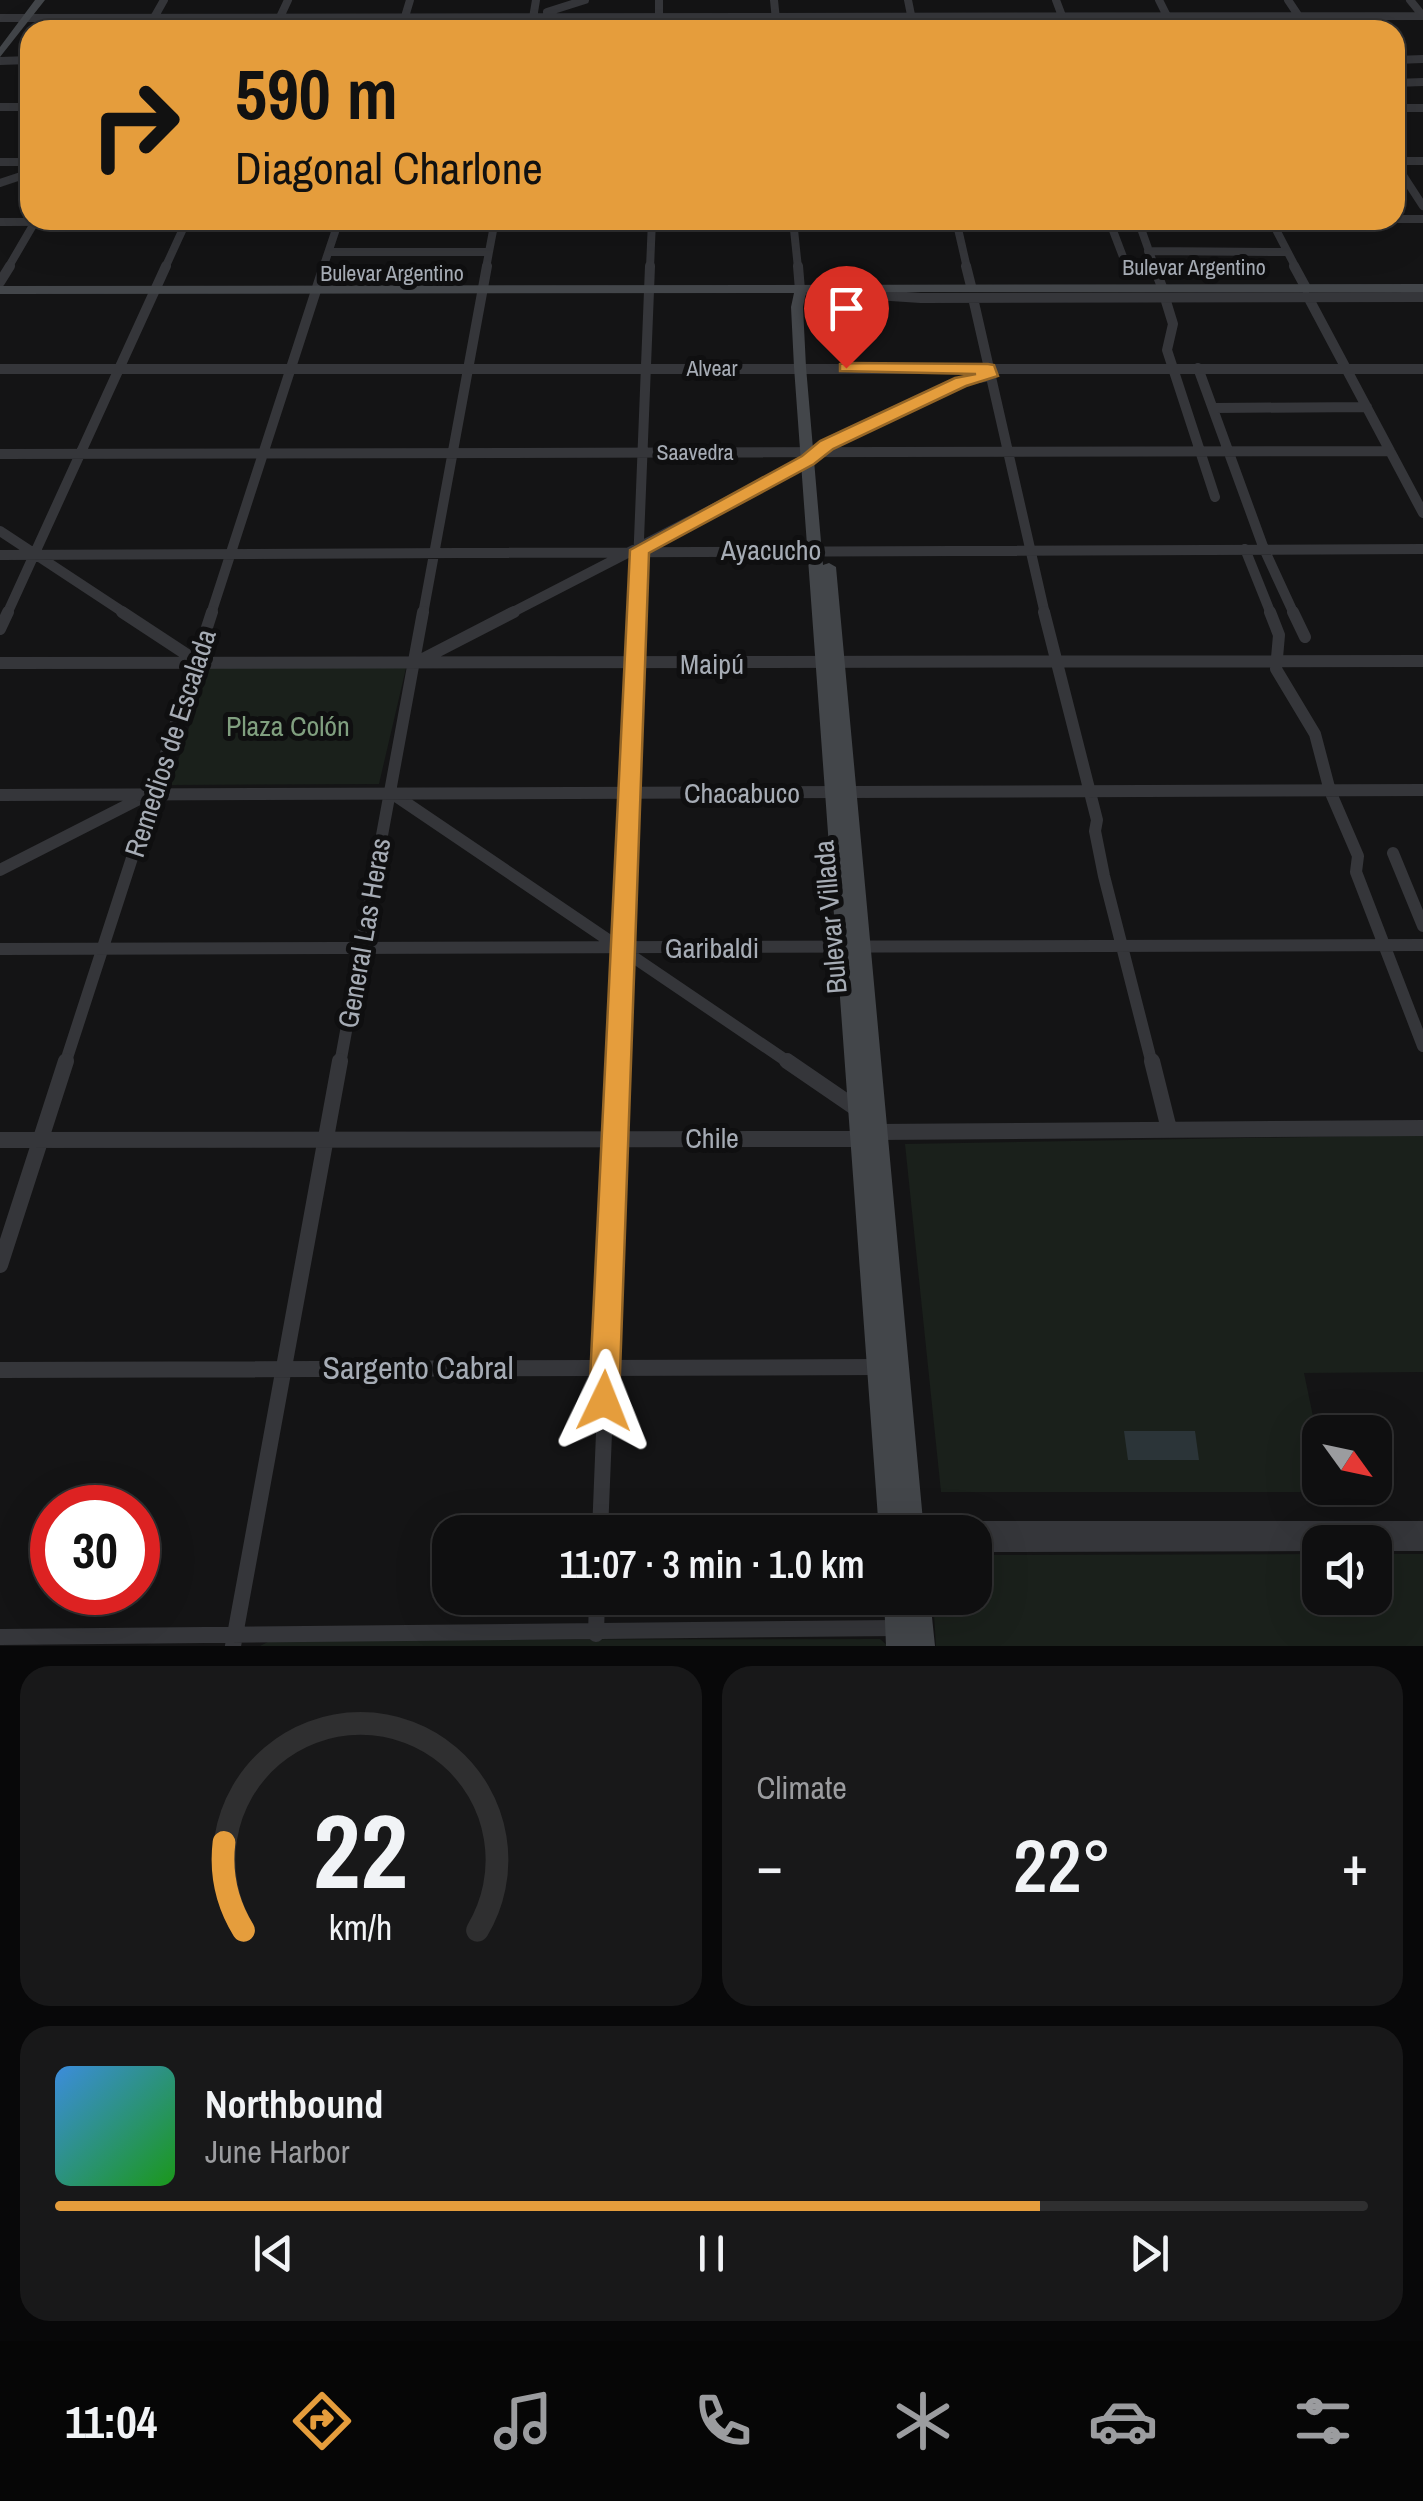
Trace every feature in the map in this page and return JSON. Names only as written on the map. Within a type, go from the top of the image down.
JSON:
[{"type":"main road","points":[[27,18],[40,0]]},
{"type":"main road","points":[[0,58],[20,28]]},
{"type":"main road","name":"Bulevar Argentino","points":[[0,292],[1307,292],[1423,288]]},
{"type":"main road","name":"Bulevar Villada","points":[[794,293],[805,367],[831,664],[888,1367],[910,1515]]},
{"type":"main road","name":"Bulevar Villada","points":[[888,1367],[891,1515]]},
{"type":"street","points":[[152,20],[164,0]]},
{"type":"street","points":[[279,20],[288,0]]},
{"type":"street","points":[[404,20],[410,0]]},
{"type":"street","points":[[532,20],[536,0]]},
{"type":"street","points":[[520,20],[585,0]]},
{"type":"street","points":[[659,0],[660,20]]},
{"type":"street","points":[[774,0],[776,20]]},
{"type":"street","points":[[908,0],[913,20]]},
{"type":"street","points":[[970,0],[974,16]]},
{"type":"street","points":[[1056,0],[1062,16]]},
{"type":"street","points":[[1159,0],[1169,20]]},
{"type":"street","points":[[1288,0],[1302,20]]},
{"type":"street","points":[[1410,0],[1423,16]]},
{"type":"street","points":[[1052,20],[1062,16]]},
{"type":"street","points":[[0,18],[1423,16]]},
{"type":"street","points":[[1405,178],[1423,206]]},
{"type":"street","points":[[1412,189],[1423,189]]},
{"type":"street","points":[[0,282],[31,230]]},
{"type":"street","points":[[0,629],[182,230]]},
{"type":"street","name":"Remedios de Escalada","points":[[0,1266],[336,230]]},
{"type":"street","name":"General Las Heras","points":[[234,1641],[493,230]]},
{"type":"street","points":[[601,1515],[652,230]]},
{"type":"street","name":"Bulevar Villada","points":[[793,230],[794,293]]},
{"type":"street","points":[[958,230],[1028,548],[1098,820],[1095,831],[1104,876],[1169,1128]]},
{"type":"street","points":[[1113,230],[1125,262]]},
{"type":"street","points":[[1141,230],[1174,324],[1167,350],[1215,497]]},
{"type":"street","points":[[1276,230],[1423,514]]},
{"type":"street","points":[[1148,251],[1287,252]]},
{"type":"street","points":[[328,252],[490,252]]},
{"type":"street","points":[[1307,292],[1423,297]]},
{"type":"street","name":"Alvear","points":[[0,369],[805,367],[989,372],[1423,368]]},
{"type":"street","points":[[1198,368],[1264,549],[1305,636]]},
{"type":"street","points":[[415,663],[640,550],[811,455],[961,381],[989,372]]},
{"type":"street","points":[[1214,408],[1366,408]]},
{"type":"street","name":"Saavedra","points":[[0,454],[811,455],[1390,450]]},
{"type":"street","points":[[0,530],[197,662]]},
{"type":"street","points":[[1245,549],[1279,635],[1276,669],[1316,734],[1330,790],[1358,856],[1356,872],[1423,1046]]},
{"type":"street","name":"Ayacucho","points":[[0,556],[1423,549]]},
{"type":"street","name":"Maipú","points":[[0,663],[1423,661]]},
{"type":"street","name":"Chacabuco","points":[[0,794],[1423,790]]},
{"type":"street","points":[[0,870],[154,792]]},
{"type":"street","points":[[390,792],[623,948],[867,1125]]},
{"type":"street","points":[[1392,854],[1423,926]]},
{"type":"street","name":"Garibaldi","points":[[0,949],[1423,945]]},
{"type":"street","name":"Chile","points":[[0,1140],[615,1138],[867,1125],[1423,1128]]},
{"type":"street","name":"Sargento Cabral","points":[[0,1370],[888,1367]]},
{"type":"street","points":[[992,1531],[1423,1529]]},
{"type":"street","points":[[992,1544],[1302,1544]]},
{"type":"street","points":[[1392,1544],[1423,1544]]},
{"type":"street","points":[[596,1634],[597,1615]]},
{"type":"street","points":[[0,1637],[234,1641],[596,1634],[910,1636]]},
{"type":"green space","name":"Plaza Colón","points":[[209,667],[406,668],[379,784],[170,785]]},
{"type":"green space","points":[[1423,1135],[1423,1372],[1304,1373],[1313,1415],[1302,1415],[1302,1492],[941,1492],[905,1144]]},
{"type":"green space","points":[[1302,1554],[1302,1615],[1392,1615],[1392,1554],[1423,1554],[1423,1646],[936,1646],[934,1615],[992,1615],[992,1555]]},
{"type":"green space","points":[[880,1639],[888,1646],[260,1646],[272,1640]]},
{"type":"shaded area","points":[[1124,1431],[1195,1431],[1199,1460],[1128,1460]]},
{"type":"route","points":[[604,1401],[640,550],[808,460],[826,445],[961,381],[990,376],[988,369],[846,368]]}]
